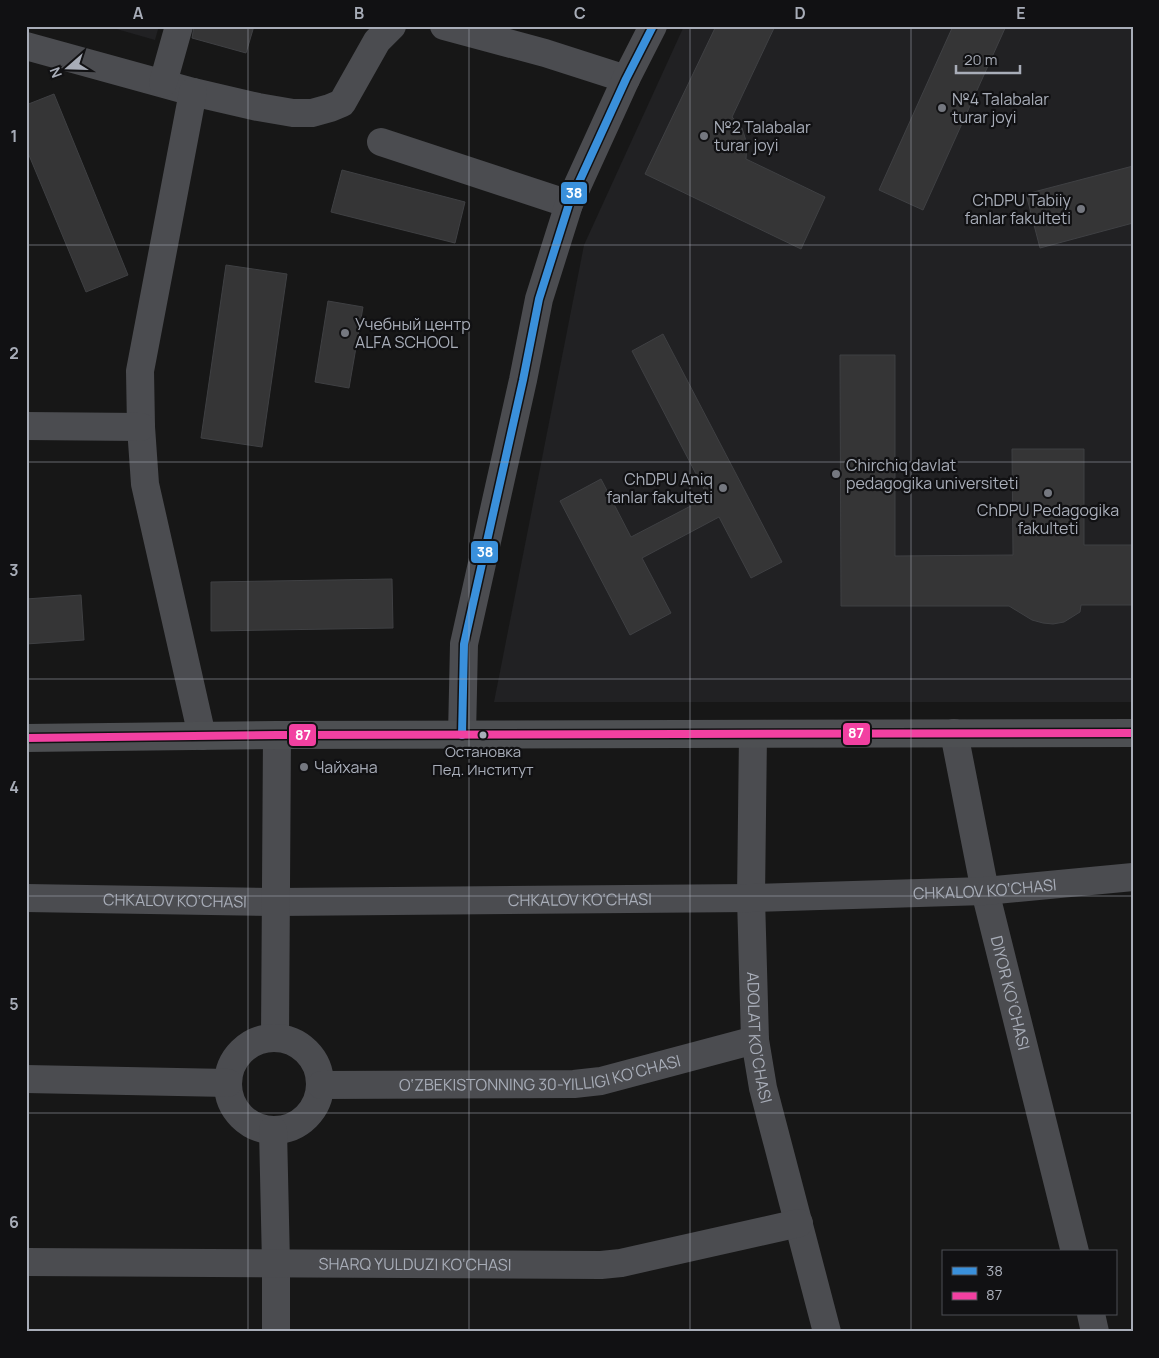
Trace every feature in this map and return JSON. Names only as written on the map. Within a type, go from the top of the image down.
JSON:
[{"type":"main road","points":[[26,738],[277,735],[1133,732]]},
{"type":"street","points":[[163,83],[179,26]]},
{"type":"street","points":[[444,26],[496,33],[545,53],[626,79]]},
{"type":"street","points":[[462,734],[464,644],[523,380],[539,299],[569,204],[626,79],[653,26]]},
{"type":"street","points":[[26,46],[193,92],[258,107],[312,113],[342,103],[383,31]]},
{"type":"street","points":[[193,92],[140,370],[141,427],[146,484],[202,736]]},
{"type":"street","points":[[382,142],[569,204]]},
{"type":"street","points":[[26,426],[141,427]]},
{"type":"street","name":"DIYOR KO‘CHASI","points":[[954,733],[984,891],[1074,1250]]},
{"type":"street","name":"ADOLAT KO‘CHASI","points":[[753,734],[751,898],[755,1040],[763,1088],[828,1332]]},
{"type":"street","points":[[275,1037],[277,735]]},
{"type":"street","name":"CHKALOV KO‘CHASI","points":[[26,898],[276,902],[751,898],[984,891],[1133,877]]},
{"type":"street","points":[[275,1037],[290,1040],[302,1047],[313,1057],[319,1070],[321,1085],[318,1099],[312,1112],[301,1122],[288,1128],[273,1130],[259,1128],[246,1121],[236,1110],[230,1097],[228,1083],[230,1068],[237,1056],[254,1042],[275,1037]]},
{"type":"street","name":"O‘ZBEKISTONNING 30-YILLIGI KO‘CHASI","points":[[321,1085],[574,1084],[601,1081],[755,1040]]},
{"type":"street","points":[[26,1079],[228,1083]]},
{"type":"street","points":[[273,1130],[276,1332]]},
{"type":"street","name":"SHARQ YULDUZI KO‘CHASI","points":[[26,1262],[602,1265],[799,1222]]},
{"type":"street","points":[[1091,1316],[1095,1332]]},
{"type":"shaded area","points":[[106,26],[159,26],[155,40]]},
{"type":"shaded area","name":"Chirchiq davlat pedagogika universiteti","points":[[684,26],[1133,26],[1133,702],[494,702],[584,245]]},
{"type":"building","points":[[194,26],[254,26],[246,53],[192,38]]},
{"type":"building","name":"№2 Talabalar turar joyi","points":[[716,26],[775,26],[732,117],[742,128],[747,144],[746,159],[825,197],[801,249],[645,174]]},
{"type":"building","name":"№4 Talabalar turar joyi","points":[[953,26],[1006,26],[923,210],[879,190]]},
{"type":"building","points":[[54,94],[128,275],[86,292],[26,148],[26,105]]},
{"type":"building","name":"ChDPU Tabiiy fanlar fakulteti","points":[[1133,166],[1133,223],[1040,248],[1026,194]]},
{"type":"building","points":[[342,170],[465,202],[455,243],[331,212]]},
{"type":"building","points":[[226,265],[287,274],[262,447],[201,438]]},
{"type":"building","points":[[328,301],[363,307],[349,388],[315,382]]},
{"type":"building","name":"ChDPU Aniq fanlar fakulteti","points":[[663,334],[782,562],[751,578],[719,517],[642,558],[671,613],[630,635],[560,501],[601,479],[631,537],[708,497],[632,351]]},
{"type":"building","name":"ChDPU Pedagogika fakulteti","points":[[840,355],[895,355],[895,556],[1013,555],[1012,449],[1084,449],[1084,545],[1133,545],[1133,605],[1081,605],[1080,612],[1064,622],[1053,624],[1032,620],[1009,606],[841,606]]},
{"type":"building","points":[[392,579],[393,628],[211,631],[211,582]]},
{"type":"building","points":[[81,595],[84,640],[26,644],[26,599]]},
{"type":"transit line","name":"38","points":[[462,735],[464,644],[523,380],[539,299],[569,204],[626,79],[653,26]]},
{"type":"transit line","name":"87","points":[[26,738],[277,735],[1133,733]]},
{"type":"place","name":"№4 Talabalar turar joyi","points":[[942,108]]},
{"type":"place","name":"№2 Talabalar turar joyi","points":[[704,136]]},
{"type":"place","name":"ChDPU Tabiiy fanlar fakulteti","points":[[1081,209]]},
{"type":"place","name":"Учебный центр ALFA SCHOOL","points":[[345,333]]},
{"type":"place","name":"Chirchiq davlat pedagogika universiteti","points":[[836,474]]},
{"type":"place","name":"ChDPU Aniq fanlar fakulteti","points":[[723,488]]},
{"type":"place","name":"ChDPU Pedagogika fakulteti","points":[[1048,493]]},
{"type":"place","name":"Остановка Пед. Институт","points":[[483,735]]},
{"type":"place","name":"Чайхана","points":[[304,767]]}]
